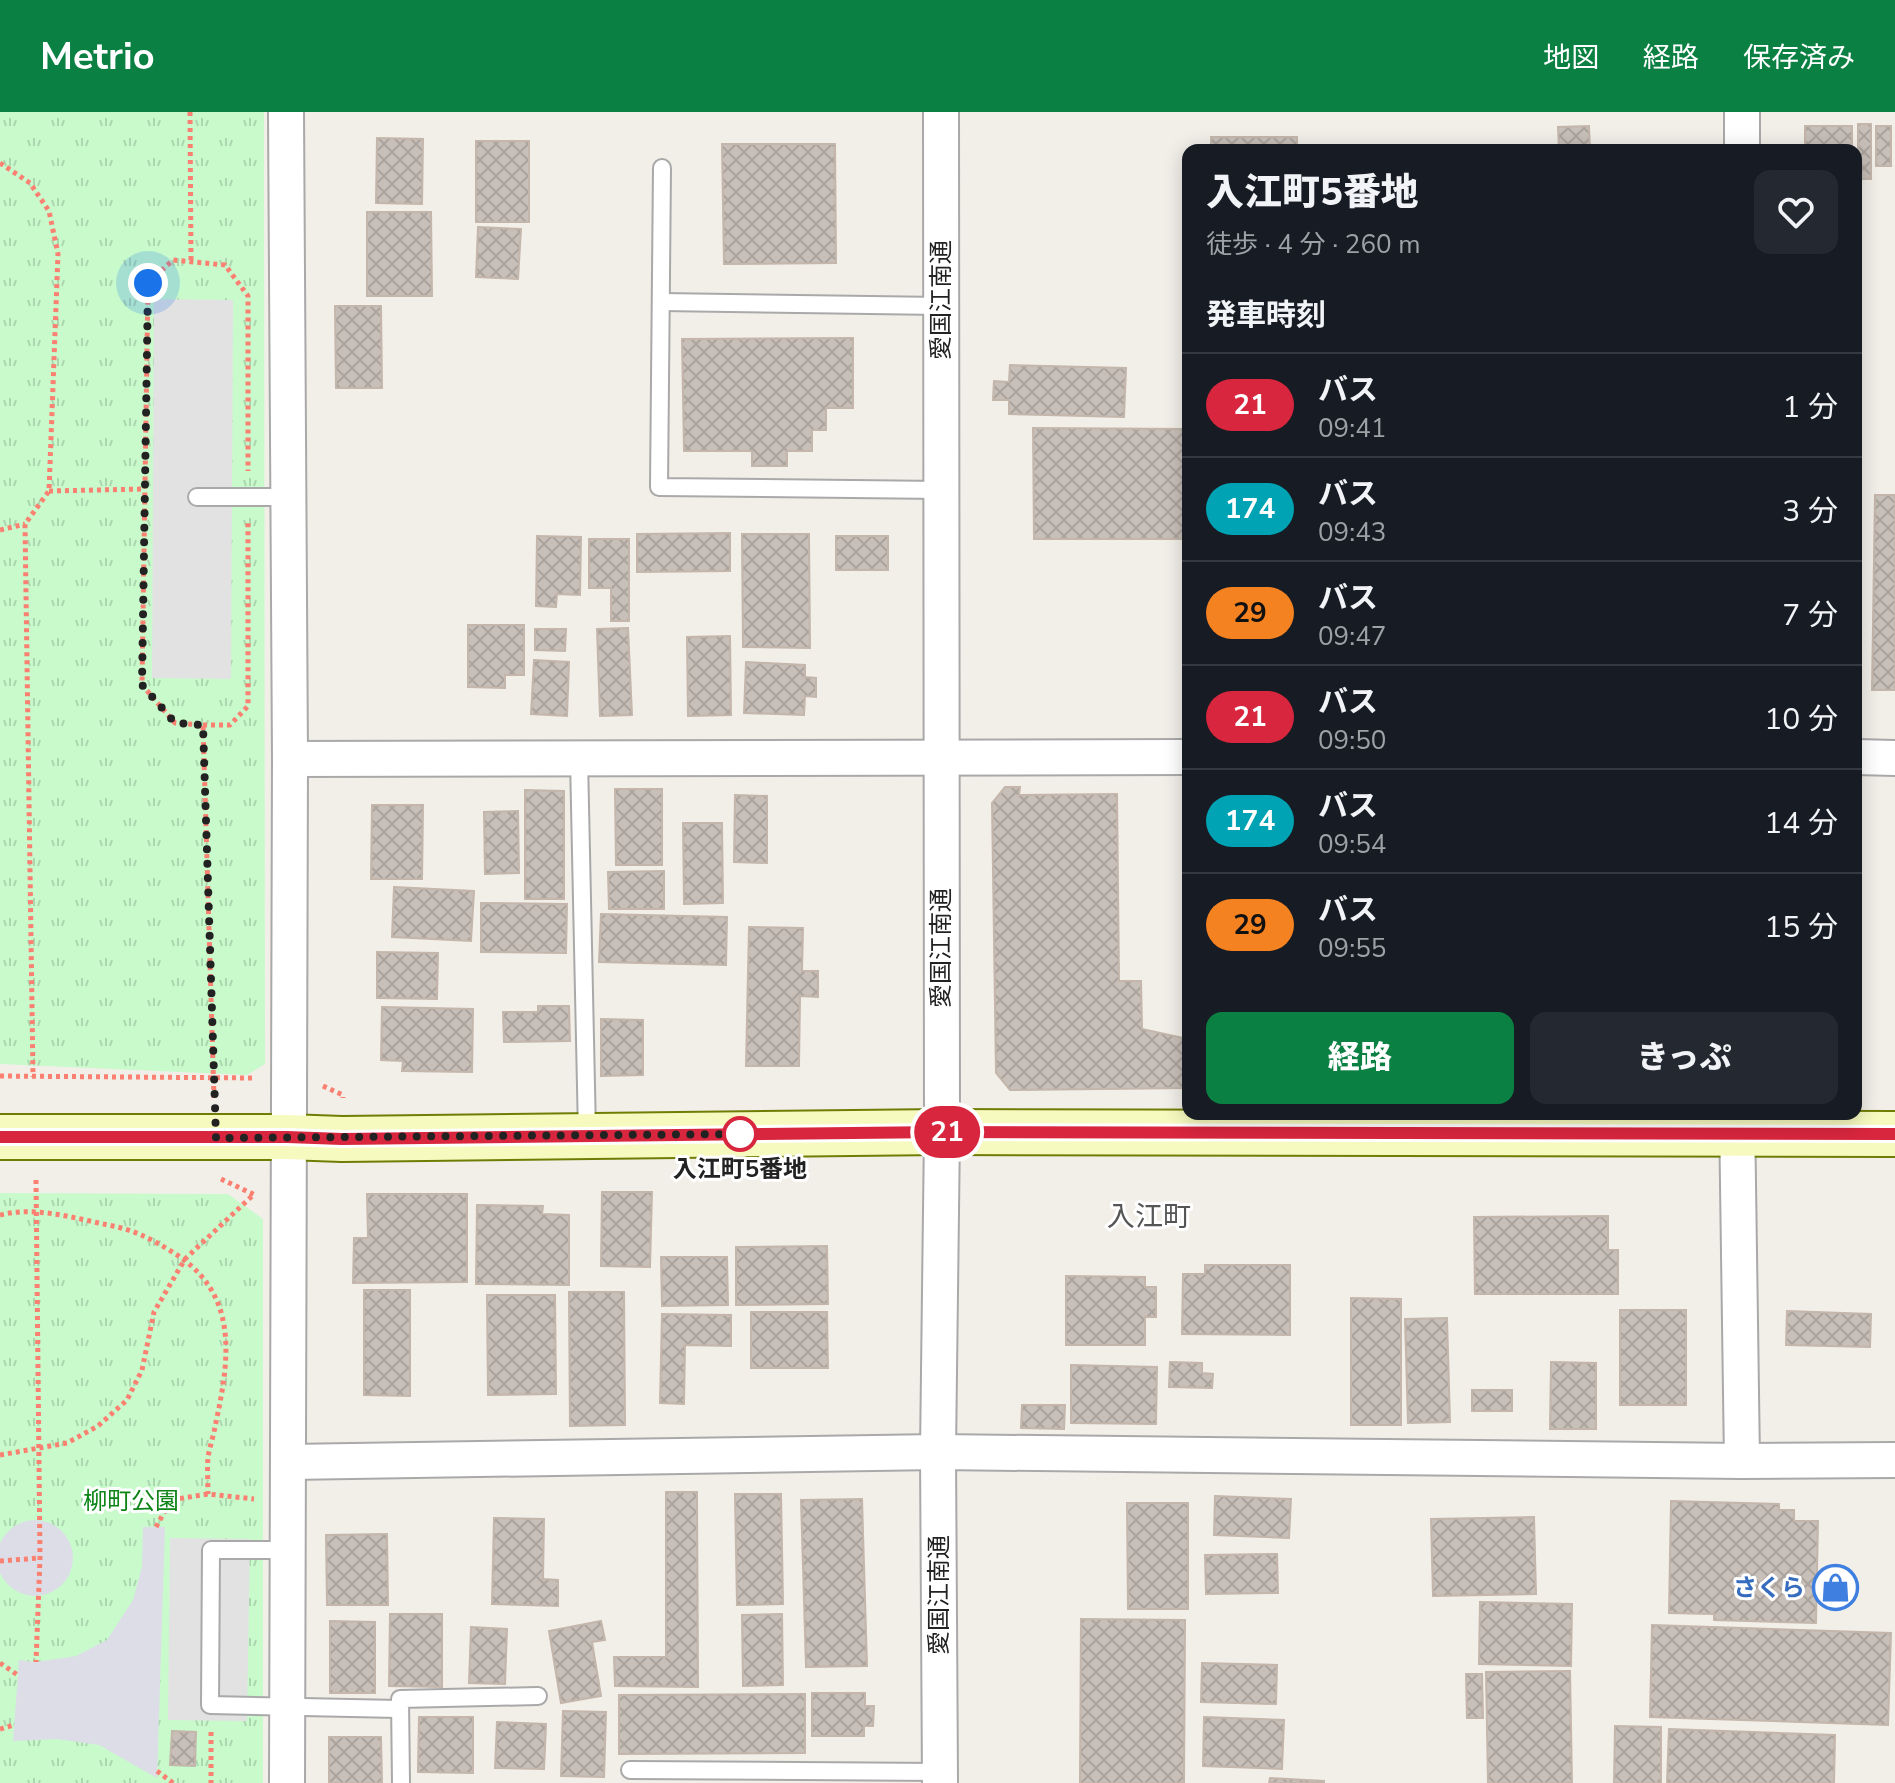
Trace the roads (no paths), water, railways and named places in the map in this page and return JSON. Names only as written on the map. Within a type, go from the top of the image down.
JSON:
[{"type":"street","points":[[286,112],[290,759],[287,1783]]},
{"type":"street","name":"愛国江南通","points":[[940,1778],[941,112]]},
{"type":"street","points":[[1742,112],[1742,144]]},
{"type":"street","points":[[290,759],[1182,757]]},
{"type":"street","points":[[1862,757],[1895,758]]},
{"type":"street","points":[[1737,1124],[1742,1461]]},
{"type":"street","points":[[0,1137],[218,1158],[287,1137],[342,1139],[1737,1124],[1895,1134]]},
{"type":"street","points":[[289,1462],[938,1452],[1895,1460]]},
{"type":"lane","points":[[662,168],[659,487],[942,490]]},
{"type":"lane","points":[[661,302],[941,306]]},
{"type":"lane","points":[[197,497],[288,497]]},
{"type":"lane","points":[[579,759],[587,1135]]},
{"type":"lane","points":[[288,1550],[211,1550],[210,1705],[399,1709]]},
{"type":"lane","points":[[401,1783],[400,1699],[538,1696]]},
{"type":"lane","points":[[630,1770],[940,1778]]},
{"type":"place","name":"入江町5番地","points":[[740,1134]]},
{"type":"place","name":"さくら","points":[[1836,1588]]},
{"type":"district","name":"入江町","points":[[1149,1216]]},
{"type":"park label","name":"柳町公園","points":[[131,1501]]}]
